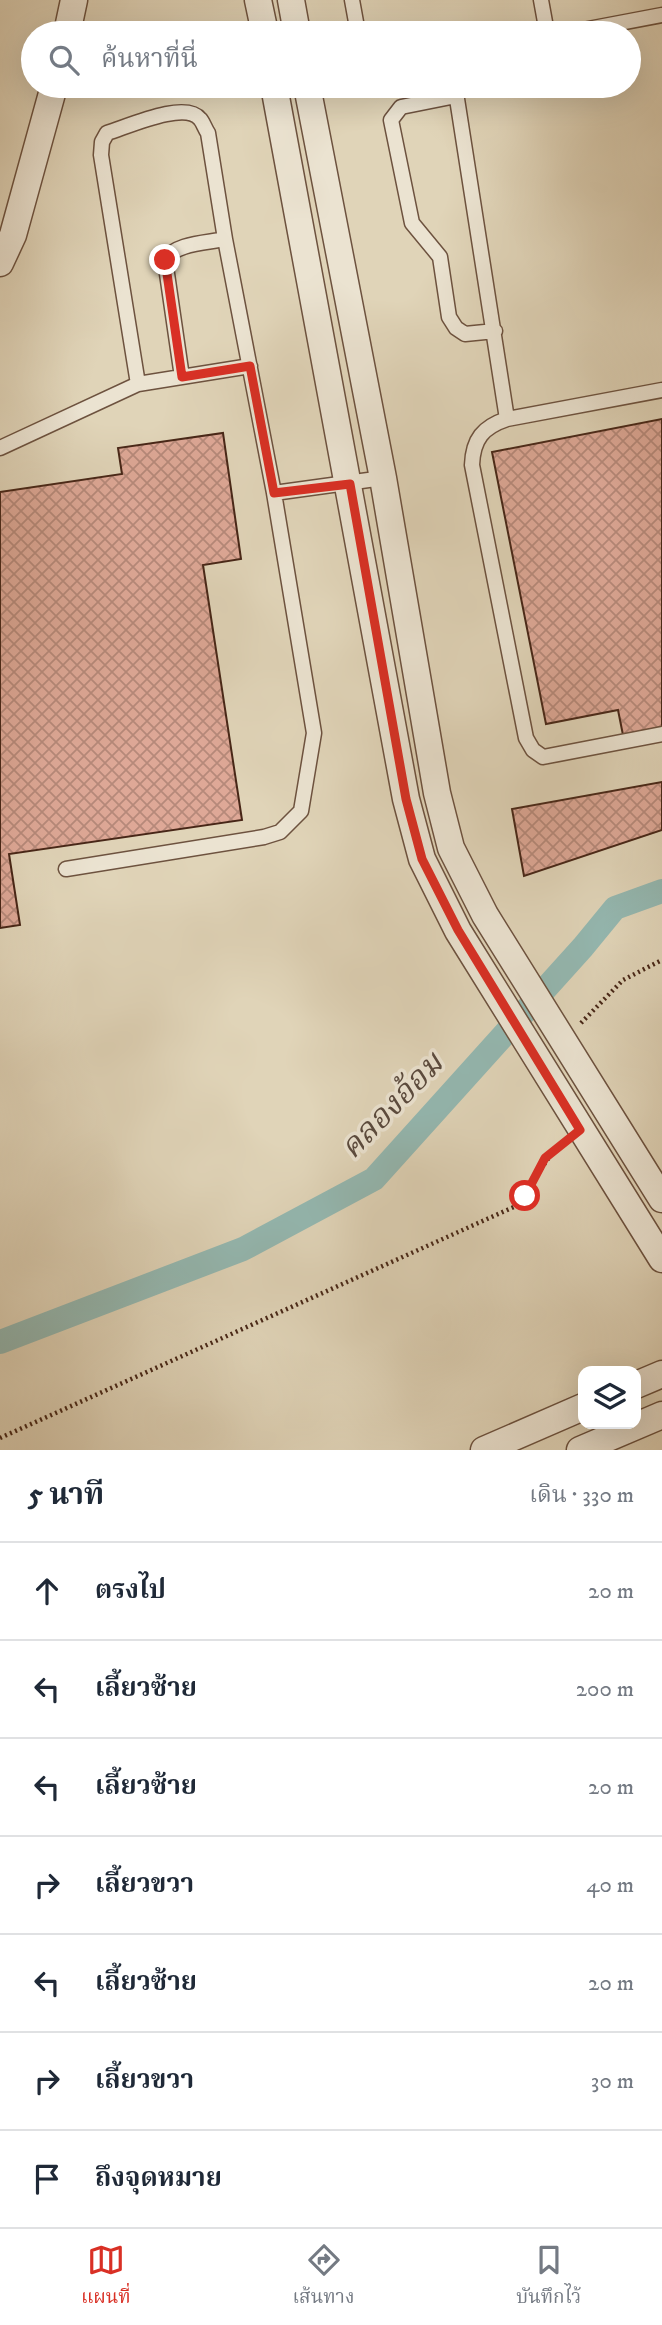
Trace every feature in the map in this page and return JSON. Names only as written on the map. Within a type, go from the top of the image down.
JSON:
[{"type":"street","points":[[70,21],[74,0]]},
{"type":"street","points":[[258,0],[262,21]]},
{"type":"street","points":[[291,0],[295,21]]},
{"type":"street","points":[[0,263],[13,235],[51,98]]},
{"type":"street","points":[[276,98],[350,484],[406,799],[422,859],[458,930],[662,1259]]},
{"type":"street","points":[[309,98],[383,478],[437,793],[451,848],[485,915],[662,1199]]},
{"type":"street","points":[[484,1450],[578,1409]]},
{"type":"street","points":[[580,1450],[662,1415]]},
{"type":"lane","points":[[352,0],[356,21]]},
{"type":"lane","points":[[541,0],[545,21]]},
{"type":"lane","points":[[630,21],[662,15]]},
{"type":"lane","points":[[431,98],[401,107],[391,120],[412,223],[440,257],[449,317],[456,328],[464,334],[495,331]]},
{"type":"lane","points":[[456,98],[507,419]]},
{"type":"lane","points":[[66,869],[264,837],[280,832],[301,811],[314,733],[274,493],[225,239],[208,133],[200,118],[188,111],[159,116],[107,133],[102,142],[101,155],[138,384]]},
{"type":"lane","points":[[182,377],[165,260],[169,254],[179,249],[225,239]]},
{"type":"lane","points":[[0,448],[138,384],[250,366]]},
{"type":"lane","points":[[662,390],[491,424],[473,445],[472,465],[526,738],[533,750],[543,757],[662,734]]},
{"type":"lane","points":[[274,493],[383,478]]},
{"type":"path","points":[[563,1041],[623,981],[662,960]]},
{"type":"path","points":[[0,1438],[516,1206],[525,1196],[545,1158],[580,1130]]},
{"type":"building","points":[[662,419],[662,727],[623,735],[618,710],[546,724],[492,452]]},
{"type":"building","points":[[223,433],[241,559],[203,565],[242,820],[9,854],[20,925],[0,928],[0,492],[122,474],[118,448]]},
{"type":"building","points":[[662,782],[662,830],[524,876],[512,809]]},
{"type":"waterway","name":"คลองอ้อม","points":[[0,1342],[243,1249],[374,1179],[615,908],[662,891]]},
{"type":"route","points":[[165,260],[182,377],[250,366],[274,493],[350,484],[406,799],[422,859],[458,930],[580,1130],[545,1158],[525,1196]]}]
